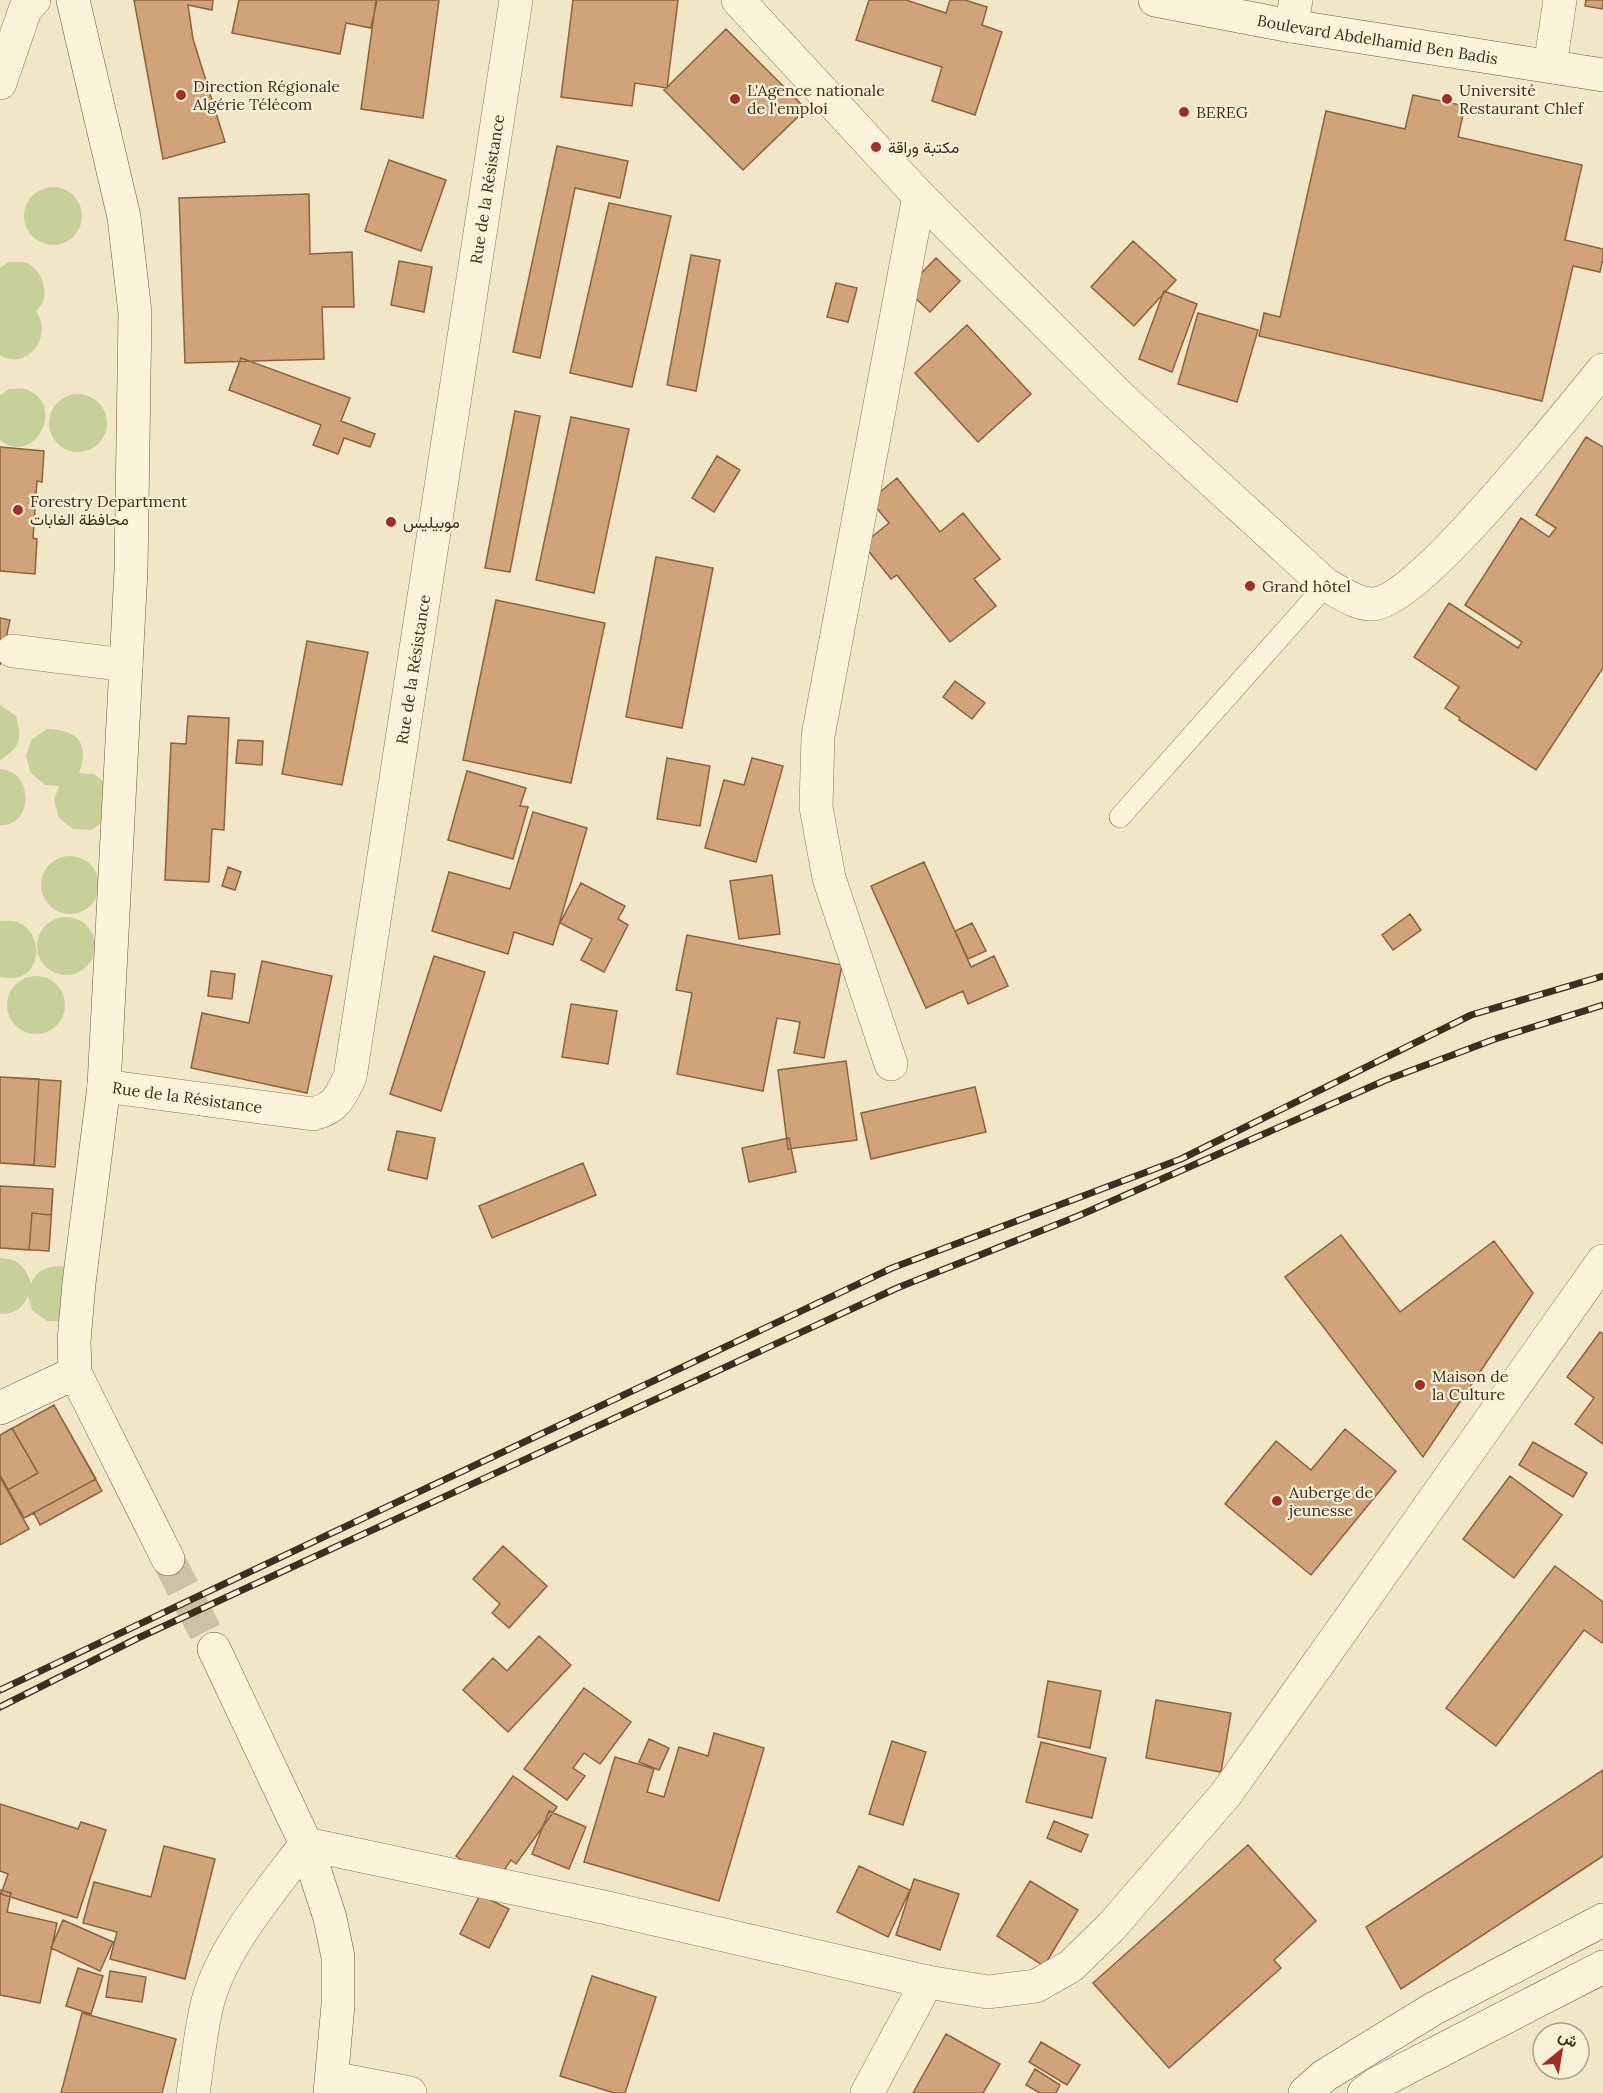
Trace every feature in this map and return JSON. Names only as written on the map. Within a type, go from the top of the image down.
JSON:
[{"type":"street","points":[[0,83],[25,10],[34,0]]},
{"type":"street","points":[[73,0],[124,217],[135,313],[131,570],[104,1086],[79,1283],[74,1341],[75,1373],[168,1559]]},
{"type":"street","name":"Rue de la Résistance","points":[[104,1086],[313,1114],[330,1109],[341,1095],[350,1077],[516,0]]},
{"type":"street","points":[[738,0],[919,196],[1118,395],[1326,585],[1352,599],[1372,604],[1391,598],[1422,573],[1481,516],[1603,370]]},
{"type":"street","name":"Boulevard Abdelhamid Ben Badis","points":[[1155,0],[1293,13],[1603,75]]},
{"type":"street","points":[[1550,66],[1560,0]]},
{"type":"street","points":[[891,1064],[829,878],[816,807],[818,736],[919,196]]},
{"type":"street","points":[[13,651],[126,665]]},
{"type":"street","points":[[306,1844],[603,1906],[927,1982],[988,1992],[1036,1986],[1071,1966],[1112,1926],[1226,1794],[1603,1261]]},
{"type":"street","points":[[0,1408],[75,1373]]},
{"type":"street","points":[[214,1649],[306,1844],[330,1918],[338,1957],[338,2005],[331,2085],[410,2093]]},
{"type":"street","points":[[193,2093],[208,2001],[223,1966],[256,1911],[306,1844]]},
{"type":"street","points":[[1305,2093],[1324,2076],[1433,2009],[1603,1920]]},
{"type":"street","points":[[1364,2093],[1376,2084],[1603,1967]]},
{"type":"street","points":[[867,2093],[927,1982]]},
{"type":"lane","points":[[1120,817],[1326,585]]},
{"type":"green space","points":[[53,187],[69,192],[77,200],[82,216],[77,232],[69,240],[53,245],[37,240],[29,232],[24,216],[29,200],[37,192]]},
{"type":"green space","points":[[8,262],[27,263],[33,267],[44,286],[43,300],[36,311],[41,321],[40,340],[35,349],[20,359],[10,359],[0,355],[0,268]]},
{"type":"green space","points":[[9,389],[28,390],[39,398],[45,409],[45,420],[41,432],[34,441],[24,446],[12,446],[0,440],[0,395]]},
{"type":"green space","points":[[78,394],[94,399],[102,407],[107,423],[102,439],[94,447],[78,452],[62,447],[54,439],[49,423],[54,407],[62,399]]},
{"type":"green space","points":[[0,705],[16,716],[19,737],[12,751],[0,760]]},
{"type":"green space","points":[[47,729],[74,735],[82,746],[82,763],[79,773],[94,774],[108,785],[106,820],[91,830],[73,829],[59,818],[54,800],[59,786],[45,785],[31,773],[26,756],[32,739]]},
{"type":"green space","points":[[0,769],[11,772],[19,779],[26,798],[24,809],[19,817],[11,823],[0,825]]},
{"type":"green space","points":[[70,856],[86,861],[94,869],[99,885],[94,901],[86,909],[70,914],[54,909],[46,901],[41,885],[46,869],[54,861]]},
{"type":"green space","points":[[66,917],[82,922],[90,930],[95,946],[90,962],[82,970],[66,975],[50,970],[42,962],[37,946],[42,930],[50,922]]},
{"type":"green space","points":[[0,921],[17,922],[27,928],[32,935],[36,953],[30,969],[24,975],[13,978],[0,977]]},
{"type":"green space","points":[[36,976],[52,981],[60,989],[65,1005],[60,1021],[52,1029],[36,1034],[20,1029],[12,1021],[7,1005],[12,989],[20,981]]},
{"type":"green space","points":[[0,1258],[17,1262],[26,1272],[31,1284],[37,1274],[45,1269],[67,1266],[65,1322],[47,1321],[32,1310],[28,1296],[17,1310],[0,1314]]},
{"type":"building","name":"Direction Régionale Algérie Télécom","points":[[134,0],[213,0],[212,10],[188,5],[193,39],[225,142],[163,159]]},
{"type":"building","points":[[239,0],[377,0],[371,28],[346,23],[340,54],[232,33]]},
{"type":"building","points":[[376,0],[439,0],[423,118],[361,109]]},
{"type":"building","points":[[573,0],[678,0],[667,88],[635,83],[632,106],[561,97]]},
{"type":"building","points":[[869,0],[906,0],[946,13],[950,0],[965,0],[987,7],[982,25],[1002,32],[975,115],[932,101],[942,67],[856,40]]},
{"type":"building","points":[[1586,0],[1603,0],[1603,9],[1585,6]]},
{"type":"building","name":"L'Agence nationale de l'emploi","points":[[726,29],[806,109],[743,170],[664,90]]},
{"type":"building","points":[[1413,95],[1465,106],[1458,137],[1582,165],[1565,240],[1603,249],[1603,259],[1600,272],[1573,266],[1542,401],[1259,336],[1264,313],[1280,317],[1326,111],[1405,129]]},
{"type":"building","points":[[557,146],[628,161],[620,198],[575,188],[540,358],[513,352]]},
{"type":"building","points":[[389,160],[446,180],[421,251],[365,231]]},
{"type":"building","points":[[309,194],[310,254],[352,252],[354,307],[322,307],[324,359],[185,363],[179,198]]},
{"type":"building","points":[[609,203],[671,216],[632,387],[570,373]]},
{"type":"building","points":[[1133,241],[1176,280],[1134,326],[1091,287]]},
{"type":"building","points":[[691,255],[720,260],[696,391],[667,385]]},
{"type":"building","points":[[936,258],[960,281],[930,312],[906,289]]},
{"type":"building","points":[[399,261],[432,267],[424,312],[391,305]]},
{"type":"building","points":[[836,283],[857,288],[848,322],[827,317]]},
{"type":"building","points":[[1164,291],[1197,304],[1172,372],[1139,359]]},
{"type":"building","points":[[1198,313],[1258,330],[1237,402],[1178,384]]},
{"type":"building","points":[[967,325],[1031,394],[978,442],[915,373]]},
{"type":"building","points":[[241,358],[350,398],[341,421],[375,434],[370,447],[344,438],[338,454],[313,445],[321,425],[229,390]]},
{"type":"building","points":[[515,411],[540,416],[510,572],[485,568]]},
{"type":"building","points":[[571,417],[629,429],[594,593],[536,580]]},
{"type":"building","points":[[1586,437],[1603,447],[1603,668],[1536,770],[1459,720],[1460,718],[1445,708],[1459,687],[1414,657],[1449,603],[1518,648],[1522,642],[1465,605],[1521,518],[1549,537],[1556,528],[1536,515]]},
{"type":"building","name":"Forestry Department محافظة الغابات","points":[[0,447],[44,451],[42,482],[37,481],[33,538],[37,539],[35,574],[0,571]]},
{"type":"building","points":[[717,456],[740,470],[714,512],[692,498]]},
{"type":"building","points":[[897,478],[940,532],[963,513],[1000,559],[974,579],[996,606],[950,642],[897,575],[891,579],[863,544],[889,523],[870,500]]},
{"type":"building","points":[[656,557],[713,568],[682,728],[626,717]]},
{"type":"building","points":[[496,600],[605,623],[571,783],[463,760]]},
{"type":"building","points":[[0,618],[10,620],[0,665]]},
{"type":"building","points":[[307,641],[368,652],[342,785],[282,774]]},
{"type":"building","points":[[955,681],[985,703],[972,719],[943,697]]},
{"type":"building","points":[[188,716],[229,718],[224,830],[212,829],[209,882],[165,880],[171,743],[186,744]]},
{"type":"building","points":[[238,740],[263,741],[262,765],[236,763]]},
{"type":"building","points":[[667,758],[710,766],[700,826],[657,819]]},
{"type":"building","points":[[752,758],[783,766],[756,862],[705,848],[724,780],[744,785]]},
{"type":"building","points":[[467,771],[526,788],[520,806],[528,807],[513,859],[448,840]]},
{"type":"building","points":[[533,812],[587,828],[553,945],[514,932],[508,954],[432,931],[449,872],[510,889]]},
{"type":"building","points":[[924,862],[971,967],[994,956],[1008,986],[968,1004],[963,991],[926,1008],[871,886]]},
{"type":"building","points":[[228,867],[241,872],[235,890],[222,886]]},
{"type":"building","points":[[772,875],[780,934],[739,939],[730,881]]},
{"type":"building","points":[[581,883],[625,906],[618,919],[628,925],[604,972],[581,960],[592,939],[560,923]]},
{"type":"building","points":[[1410,914],[1421,930],[1393,950],[1382,935]]},
{"type":"building","points":[[972,923],[986,951],[968,959],[955,931]]},
{"type":"building","points":[[687,935],[842,965],[824,1058],[794,1053],[800,1022],[777,1018],[763,1091],[677,1074],[692,993],[676,990]]},
{"type":"building","points":[[434,956],[485,972],[441,1111],[390,1094]]},
{"type":"building","points":[[262,961],[332,976],[307,1093],[191,1068],[202,1013],[249,1023]]},
{"type":"building","points":[[211,971],[235,974],[232,999],[208,996]]},
{"type":"building","points":[[571,1004],[617,1011],[608,1064],[562,1057]]},
{"type":"building","points":[[846,1061],[857,1140],[788,1149],[778,1070]]},
{"type":"building","points":[[0,1077],[39,1079],[34,1165],[0,1163]]},
{"type":"building","points":[[0,1077],[61,1081],[55,1167],[0,1163]]},
{"type":"building","points":[[975,1087],[986,1132],[871,1159],[861,1113]]},
{"type":"building","points":[[397,1131],[435,1138],[427,1179],[388,1170]]},
{"type":"building","points":[[789,1138],[796,1172],[749,1182],[742,1148]]},
{"type":"building","points":[[583,1163],[596,1195],[492,1238],[479,1206]]},
{"type":"building","points":[[0,1186],[53,1189],[51,1215],[32,1213],[29,1250],[0,1248]]},
{"type":"building","points":[[0,1186],[53,1189],[49,1251],[0,1248]]},
{"type":"building","name":"Maison de la Culture","points":[[1341,1235],[1400,1312],[1494,1241],[1533,1293],[1423,1457],[1285,1277]]},
{"type":"building","points":[[1600,1332],[1603,1334],[1603,1444],[1575,1424],[1594,1398],[1567,1377]]},
{"type":"building","points":[[54,1405],[96,1479],[24,1518],[0,1475],[0,1435]]},
{"type":"building","points":[[54,1405],[102,1491],[40,1525],[34,1513],[24,1518],[0,1475],[0,1435]]},
{"type":"building","points":[[12,1428],[38,1473],[8,1490],[0,1475],[0,1435]]},
{"type":"building","points":[[1345,1429],[1396,1471],[1311,1575],[1225,1504],[1276,1441],[1311,1470]]},
{"type":"building","points":[[1533,1442],[1587,1473],[1573,1497],[1519,1465]]},
{"type":"building","points":[[1510,1476],[1562,1515],[1514,1578],[1463,1539]]},
{"type":"building","points":[[0,1477],[29,1529],[0,1545]]},
{"type":"building","points":[[503,1546],[547,1586],[509,1628],[492,1613],[500,1604],[473,1579]]},
{"type":"building","points":[[1555,1566],[1603,1602],[1603,1641],[1602,1643],[1584,1630],[1496,1746],[1446,1708]]},
{"type":"building","points":[[539,1636],[571,1665],[508,1732],[463,1690],[493,1658],[507,1671]]},
{"type":"building","points":[[1048,1681],[1101,1691],[1090,1748],[1038,1737]]},
{"type":"building","points":[[584,1688],[631,1722],[600,1764],[584,1753],[573,1768],[585,1776],[567,1800],[524,1769]]},
{"type":"building","points":[[1156,1700],[1231,1713],[1221,1772],[1146,1758]]},
{"type":"building","points":[[714,1733],[764,1748],[719,1901],[584,1862],[615,1757],[654,1769],[647,1792],[664,1797],[679,1747],[708,1756]]},
{"type":"building","points":[[649,1739],[669,1748],[659,1770],[639,1762]]},
{"type":"building","points":[[892,1741],[926,1752],[903,1825],[869,1814]]},
{"type":"building","points":[[1041,1742],[1106,1758],[1092,1818],[1026,1802]]},
{"type":"building","points":[[1603,1770],[1603,1856],[1401,1989],[1366,1927]]},
{"type":"building","points":[[513,1776],[557,1807],[516,1864],[511,1860],[495,1884],[456,1856]]},
{"type":"building","points":[[0,1804],[78,1829],[81,1822],[106,1830],[77,1918],[1,1894],[8,1874],[0,1871]]},
{"type":"building","points":[[549,1811],[586,1827],[569,1869],[532,1854]]},
{"type":"building","points":[[1054,1821],[1088,1835],[1081,1852],[1047,1838]]},
{"type":"building","points":[[1248,1845],[1316,1921],[1274,1960],[1281,1968],[1169,2068],[1093,1983]]},
{"type":"building","points":[[164,1846],[215,1859],[185,1979],[110,1959],[117,1932],[83,1923],[94,1882],[151,1897]]},
{"type":"building","points":[[859,1866],[910,1890],[888,1937],[837,1912]]},
{"type":"building","points":[[914,1879],[959,1894],[940,1950],[896,1935]]},
{"type":"building","points":[[1030,1881],[1078,1910],[1044,1966],[997,1936]]},
{"type":"building","points":[[0,1890],[11,1893],[7,1912],[57,1923],[40,2003],[0,1995]]},
{"type":"building","points":[[480,1895],[509,1909],[489,1948],[460,1934]]},
{"type":"building","points":[[63,1920],[113,1942],[100,1971],[51,1948]]},
{"type":"building","points":[[78,1968],[103,1976],[91,2014],[66,2006]]},
{"type":"building","points":[[110,1971],[146,1977],[142,2002],[106,1997]]},
{"type":"building","points":[[592,1976],[656,1997],[625,2093],[614,2093],[560,2076]]},
{"type":"building","points":[[82,2013],[176,2039],[162,2093],[61,2093]]},
{"type":"building","points":[[946,2034],[1000,2064],[983,2093],[913,2093]]},
{"type":"building","points":[[1041,2042],[1080,2065],[1067,2085],[1029,2062]]},
{"type":"building","points":[[1035,2069],[1060,2085],[1056,2093],[1040,2093],[1026,2085]]},
{"type":"tunnel","points":[[168,1559],[214,1649]]},
{"type":"railway","points":[[0,1690],[892,1268],[1181,1159],[1471,1015],[1603,976]]},
{"type":"railway","points":[[0,1707],[136,1639],[897,1288],[1078,1216],[1386,1080],[1495,1039],[1603,1005]]},
{"type":"place","name":"Direction Régionale Algérie Télécom","points":[[181,95]]},
{"type":"place","name":"L'Agence nationale de l'emploi","points":[[735,99]]},
{"type":"place","name":"Université Restaurant Chlef","points":[[1447,99]]},
{"type":"place","name":"BEREG","points":[[1184,112]]},
{"type":"place","name":"مكتبة وراقة","points":[[876,147]]},
{"type":"place","name":"Forestry Department محافظة الغابات","points":[[18,510]]},
{"type":"place","name":"موبيليس","points":[[391,522]]},
{"type":"place","name":"Grand hôtel","points":[[1250,586]]},
{"type":"place","name":"Maison de la Culture","points":[[1420,1385]]},
{"type":"place","name":"Auberge de jeunesse","points":[[1277,1501]]}]
